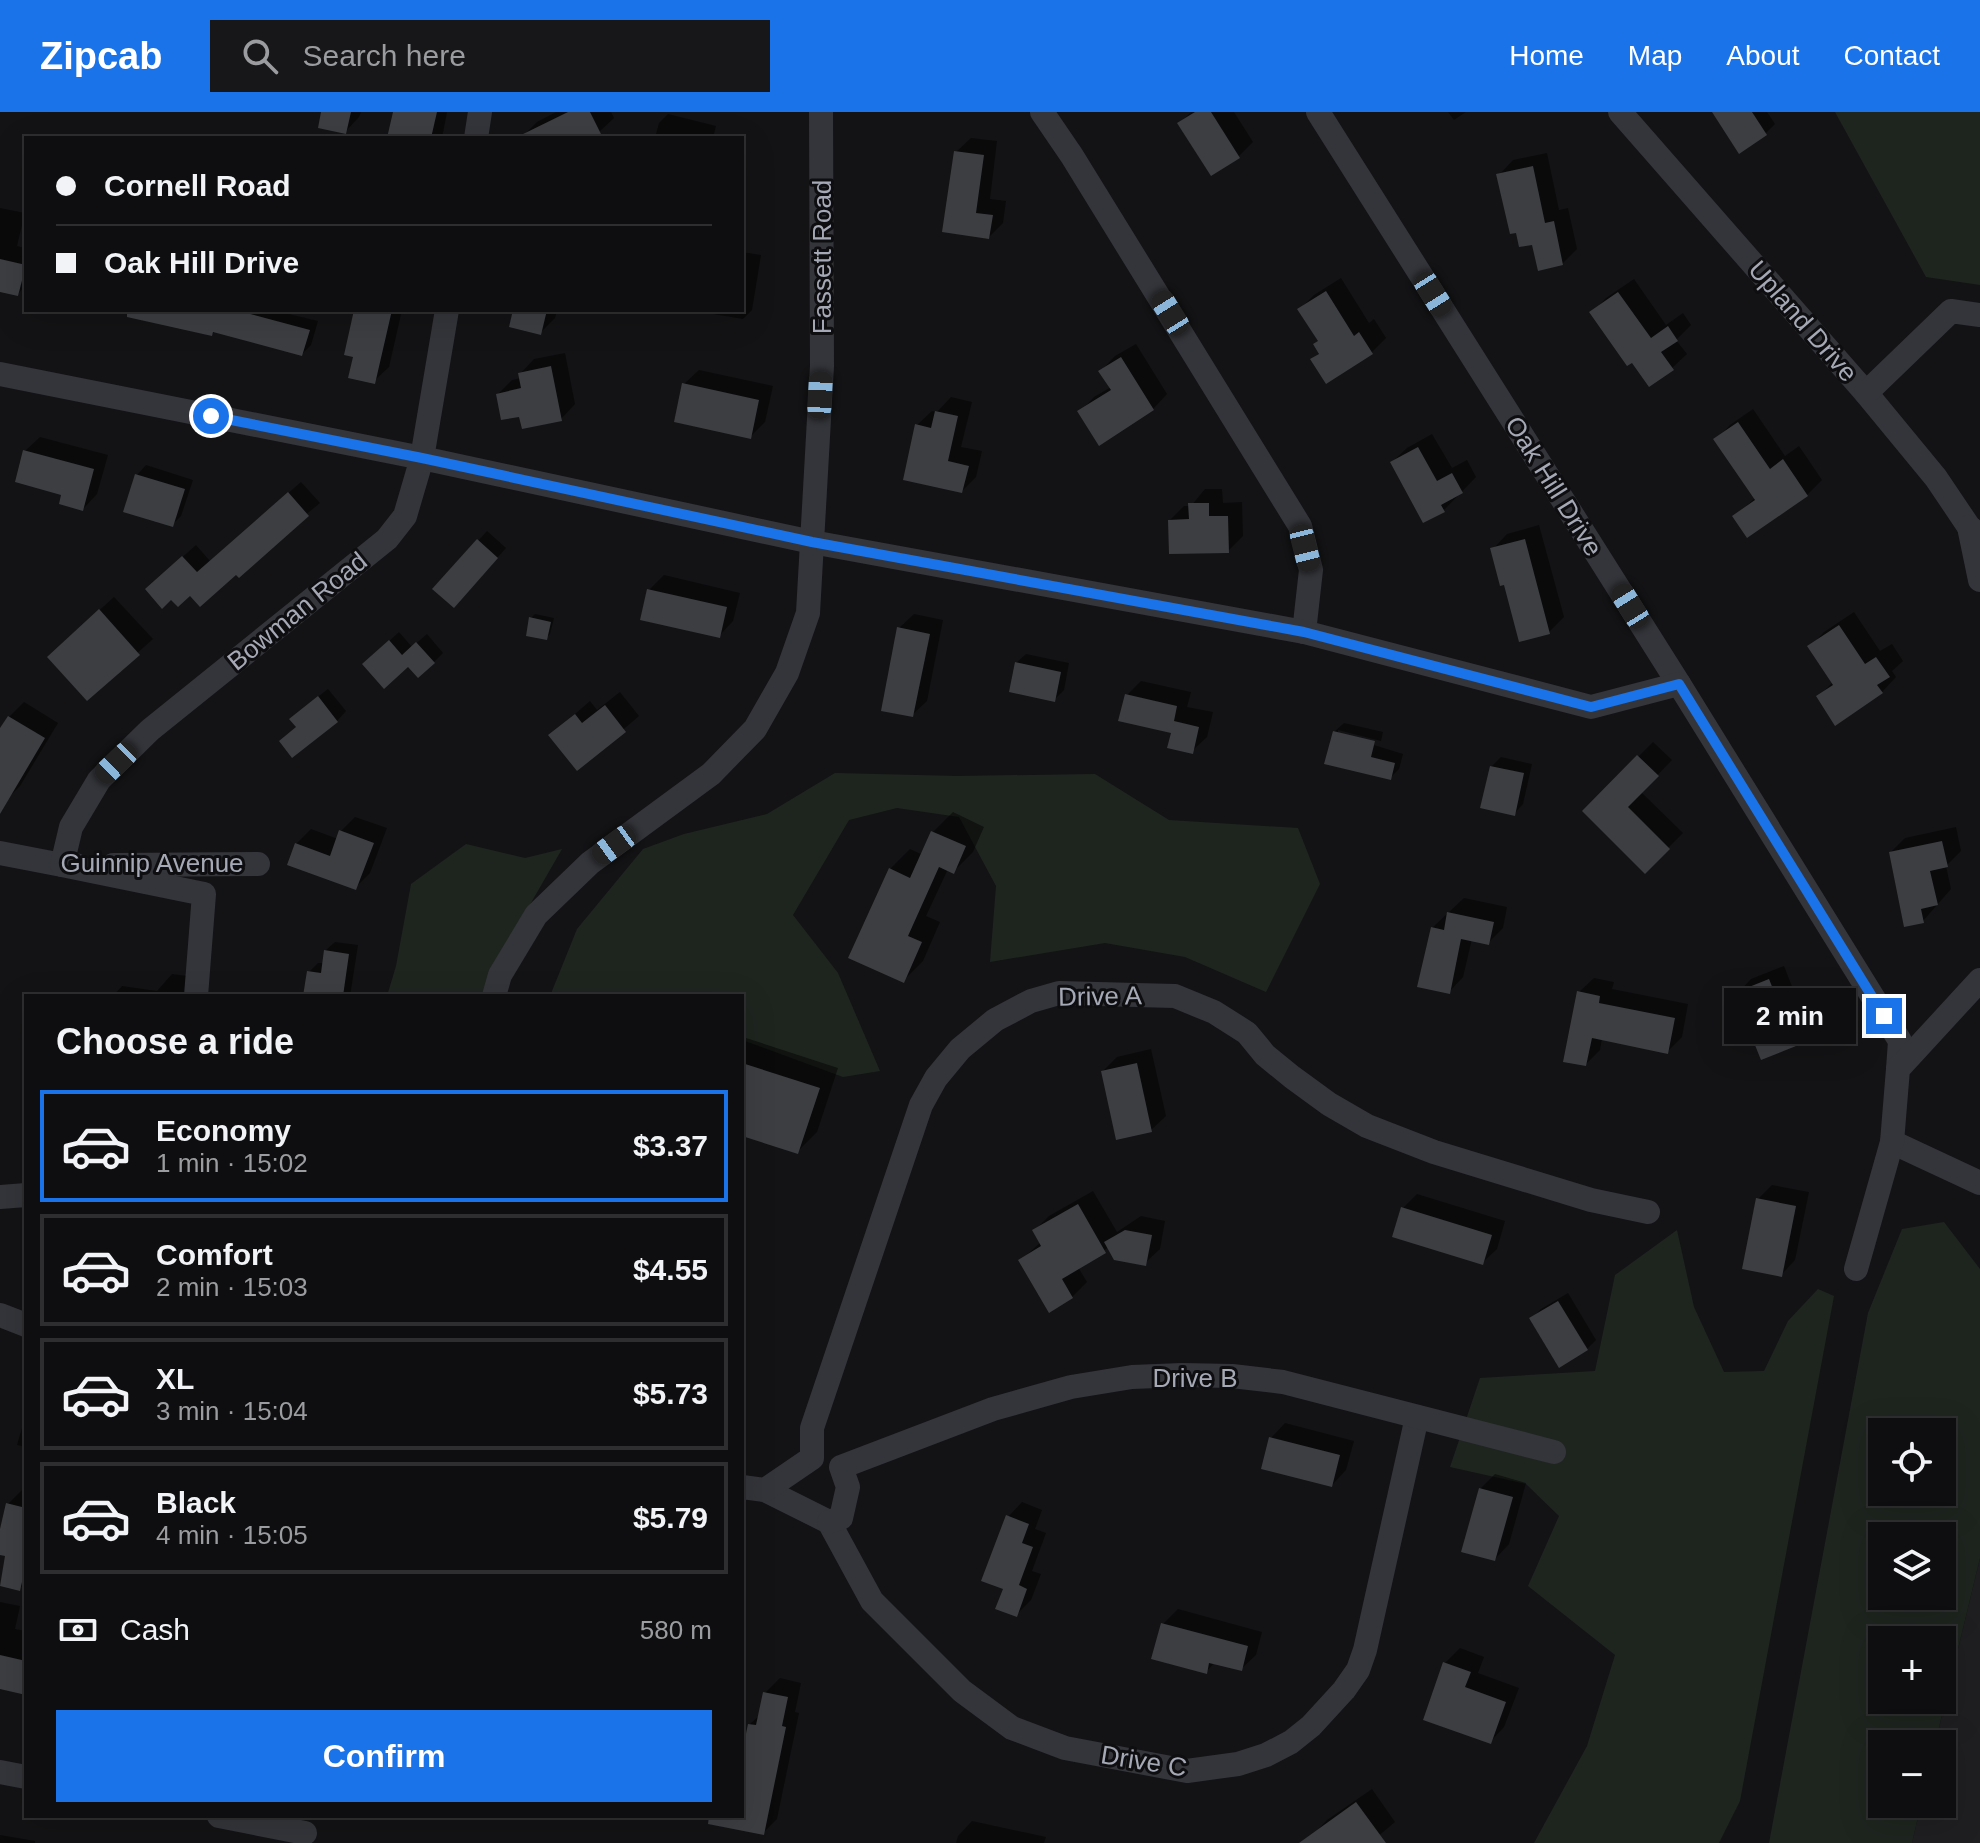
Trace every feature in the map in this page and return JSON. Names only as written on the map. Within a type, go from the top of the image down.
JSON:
[{"type":"street","points":[[476,136],[480,112]]},
{"type":"street","name":"Fassett Road","points":[[495,994],[500,975],[536,915],[590,863],[711,774],[755,729],[787,673],[808,613],[822,366],[821,112]]},
{"type":"street","points":[[1042,112],[1300,526],[1311,570],[1304,632]]},
{"type":"street","name":"Oak Hill Drive","points":[[1318,112],[1900,1041],[1892,1142],[1856,1269]]},
{"type":"street","name":"Upland Drive","points":[[1620,112],[1866,393],[1936,478],[1974,531]]},
{"type":"street","points":[[1866,393],[1951,311],[1980,315]]},
{"type":"street","name":"Bowman Road","points":[[62,865],[71,827],[99,780],[150,730],[387,539],[405,516],[422,458],[447,312]]},
{"type":"street","points":[[0,374],[422,458],[812,542],[1304,632],[1591,707],[1679,684]]},
{"type":"street","points":[[1974,531],[1980,580]]},
{"type":"street","name":"Guinnip Avenue","points":[[0,853],[62,865],[258,864]]},
{"type":"street","points":[[62,865],[204,894],[196,994]]},
{"type":"street","points":[[1898,1069],[1980,980]]},
{"type":"street","name":"Drive A","points":[[812,1458],[812,1428],[921,1105],[936,1078],[960,1049],[995,1020],[1031,1001],[1059,993],[1175,996],[1214,1012],[1247,1033],[1265,1055],[1292,1077],[1367,1126],[1434,1152],[1591,1200],[1648,1212]]},
{"type":"street","points":[[1892,1142],[1980,1183]]},
{"type":"street","points":[[0,1197],[24,1195]]},
{"type":"street","points":[[0,1315],[24,1324]]},
{"type":"street","name":"Drive B","points":[[841,1467],[993,1409],[1071,1387],[1132,1377],[1232,1376],[1283,1382],[1554,1452]]},
{"type":"street","name":"Drive C","points":[[829,1522],[872,1601],[962,1691],[1012,1728],[1065,1748],[1187,1771],[1238,1764],[1278,1748],[1311,1726],[1327,1711],[1358,1670],[1417,1417]]},
{"type":"street","points":[[812,1458],[841,1467],[848,1487],[841,1518],[829,1522],[753,1488],[812,1458]]},
{"type":"street","points":[[0,1772],[24,1777]]},
{"type":"street","points":[[231,1818],[306,1831]]},
{"type":"shaded area","points":[[1835,112],[1980,112],[1980,285],[1926,277]]},
{"type":"shaded area","points":[[835,773],[957,776],[1095,774],[1169,820],[1298,828],[1320,884],[1266,992],[1185,957],[1105,943],[990,962],[996,886],[959,817],[897,808],[849,820],[793,915],[838,973],[880,1071],[843,1077],[744,1041],[744,994],[551,994],[577,929],[643,849],[684,834],[767,814]]},
{"type":"shaded area","points":[[466,844],[525,858],[562,849],[490,974],[485,994],[388,994],[411,884]]},
{"type":"shaded area","points":[[1944,1222],[1980,1269],[1980,1558],[1956,1657],[1956,1626],[1868,1626],[1868,1714],[1942,1714],[1938,1730],[1868,1730],[1868,1818],[1918,1818],[1912,1843],[1769,1843],[1868,1313],[1902,1229]]},
{"type":"shaded area","points":[[1677,1230],[1694,1307],[1724,1372],[1764,1371],[1788,1321],[1818,1289],[1834,1296],[1740,1801],[1719,1843],[1534,1843],[1587,1746],[1615,1655],[1528,1586],[1559,1516],[1526,1484],[1450,1467],[1480,1378],[1595,1371],[1615,1275]]},
{"type":"shaded area","points":[[1980,1558],[1980,1843],[1912,1843],[1918,1818],[1956,1818],[1956,1730],[1938,1730],[1942,1714],[1956,1714],[1956,1657]]},
{"type":"building","points":[[321,112],[351,112],[346,134],[318,128]]},
{"type":"building","points":[[393,112],[437,112],[431,136],[387,136]]},
{"type":"building","points":[[568,112],[590,112],[602,136],[519,136]]},
{"type":"building","points":[[1195,112],[1211,112],[1240,158],[1211,176],[1177,123]]},
{"type":"building","points":[[1712,112],[1752,112],[1767,135],[1739,154]]},
{"type":"building","points":[[954,151],[984,155],[976,213],[993,215],[989,239],[942,232]]},
{"type":"building","points":[[1533,166],[1545,223],[1554,221],[1563,265],[1538,271],[1532,245],[1519,247],[1516,233],[1510,234],[1496,174]]},
{"type":"building","points":[[0,259],[24,265],[18,296],[0,292]]},
{"type":"building","points":[[1326,291],[1354,336],[1359,332],[1373,354],[1326,384],[1310,359],[1319,354],[1313,344],[1318,341],[1297,309]]},
{"type":"building","points":[[1618,292],[1651,338],[1668,326],[1678,341],[1661,352],[1674,370],[1649,387],[1632,363],[1627,366],[1589,312]]},
{"type":"building","points":[[127,312],[242,312],[310,330],[302,356],[213,332],[212,336],[127,317]]},
{"type":"building","points":[[354,312],[392,312],[375,384],[348,378],[353,357],[344,355]]},
{"type":"building","points":[[513,312],[547,312],[541,335],[509,327]]},
{"type":"building","points":[[1121,357],[1154,410],[1099,446],[1077,411],[1111,390],[1098,371]]},
{"type":"building","points":[[551,366],[562,421],[522,429],[519,417],[501,420],[496,394],[521,388],[518,373]]},
{"type":"building","points":[[682,383],[759,400],[751,439],[674,422]]},
{"type":"building","points":[[935,411],[958,416],[948,461],[969,466],[962,493],[903,480],[915,424],[931,428]]},
{"type":"building","points":[[1738,422],[1770,469],[1783,459],[1808,496],[1747,538],[1732,516],[1755,500],[1713,439]]},
{"type":"building","points":[[1418,447],[1437,481],[1452,473],[1463,493],[1441,505],[1445,512],[1423,523],[1390,462]]},
{"type":"building","points":[[23,450],[94,469],[83,511],[59,504],[61,495],[15,482]]},
{"type":"building","points":[[135,474],[185,489],[173,527],[123,512]]},
{"type":"building","points":[[288,492],[309,516],[239,578],[236,575],[200,607],[190,596],[178,607],[171,600],[162,609],[145,589],[182,556],[197,572]]},
{"type":"building","points":[[1188,503],[1209,503],[1209,516],[1228,516],[1229,553],[1169,554],[1168,520],[1189,519]]},
{"type":"building","points":[[477,539],[498,558],[454,608],[432,589]]},
{"type":"building","points":[[1525,539],[1550,634],[1519,642],[1504,585],[1500,586],[1490,548]]},
{"type":"building","points":[[647,589],[727,607],[720,638],[640,620]]},
{"type":"building","points":[[99,609],[140,655],[87,701],[47,657]]},
{"type":"building","points":[[529,617],[551,622],[547,640],[526,636]]},
{"type":"building","points":[[1839,625],[1865,664],[1876,657],[1890,677],[1877,685],[1883,693],[1835,726],[1816,696],[1833,685],[1807,646]]},
{"type":"building","points":[[897,627],[930,634],[913,717],[881,711]]},
{"type":"building","points":[[389,640],[402,655],[416,642],[435,663],[418,678],[408,667],[384,689],[362,664]]},
{"type":"building","points":[[1015,662],[1061,672],[1055,702],[1009,692]]},
{"type":"building","points":[[1125,694],[1177,706],[1174,721],[1199,727],[1193,754],[1167,748],[1171,733],[1118,721]]},
{"type":"building","points":[[318,696],[338,722],[292,758],[279,741],[296,727],[289,719]]},
{"type":"building","points":[[605,705],[626,732],[577,771],[548,735],[575,714],[582,723]]},
{"type":"building","points":[[8,716],[45,738],[0,814],[0,728]]},
{"type":"building","points":[[1333,731],[1375,741],[1371,757],[1395,763],[1391,780],[1324,764]]},
{"type":"building","points":[[1637,755],[1659,776],[1628,807],[1670,849],[1645,874],[1582,811]]},
{"type":"building","points":[[1490,766],[1524,773],[1515,816],[1480,808]]},
{"type":"building","points":[[339,830],[374,843],[356,890],[287,865],[295,843],[330,856]]},
{"type":"building","points":[[931,831],[966,846],[954,874],[939,867],[908,936],[922,942],[904,983],[848,958],[889,868],[910,878]]},
{"type":"building","points":[[1942,841],[1948,867],[1930,871],[1938,905],[1921,909],[1924,923],[1904,927],[1889,852]]},
{"type":"building","points":[[1447,912],[1494,922],[1489,945],[1461,939],[1450,994],[1417,987],[1431,927],[1444,930]]},
{"type":"building","points":[[324,950],[349,954],[343,994],[303,994],[307,971],[321,973]]},
{"type":"building","points":[[1769,979],[1796,1046],[1761,1060],[1734,993]]},
{"type":"building","points":[[1577,991],[1600,996],[1599,1003],[1675,1018],[1668,1054],[1592,1038],[1586,1066],[1563,1062]]},
{"type":"building","points":[[1137,1063],[1152,1132],[1116,1140],[1101,1071]]},
{"type":"building","points":[[744,1064],[820,1088],[798,1154],[744,1137]]},
{"type":"building","points":[[1756,1198],[1796,1206],[1782,1277],[1742,1269]]},
{"type":"building","points":[[1078,1204],[1106,1253],[1062,1279],[1073,1298],[1049,1313],[1018,1260],[1041,1246],[1032,1230]]},
{"type":"building","points":[[1401,1207],[1492,1235],[1483,1265],[1392,1237]]},
{"type":"building","points":[[1125,1230],[1152,1235],[1146,1266],[1114,1260],[1104,1242]]},
{"type":"building","points":[[1558,1301],[1588,1350],[1559,1368],[1529,1318]]},
{"type":"building","points":[[1269,1437],[1340,1455],[1332,1487],[1261,1469]]},
{"type":"building","points":[[1479,1488],[1513,1497],[1495,1561],[1461,1552]]},
{"type":"building","points":[[6,1503],[24,1508],[24,1573],[20,1591],[0,1586],[5,1556],[0,1555],[0,1529]]},
{"type":"building","points":[[1006,1515],[1029,1524],[1022,1543],[1033,1547],[1019,1585],[1027,1589],[1017,1617],[995,1609],[1003,1589],[981,1581]]},
{"type":"building","points":[[1161,1623],[1248,1646],[1242,1671],[1209,1663],[1207,1674],[1151,1659]]},
{"type":"building","points":[[0,1655],[24,1661],[24,1695],[0,1689]]},
{"type":"building","points":[[1443,1662],[1471,1672],[1465,1687],[1506,1702],[1491,1744],[1423,1720]]},
{"type":"building","points":[[763,1692],[788,1697],[782,1726],[786,1727],[764,1835],[708,1824],[709,1818],[744,1818],[744,1743],[748,1724],[756,1725]]},
{"type":"building","points":[[1356,1802],[1386,1843],[1299,1843]]},
{"type":"route","points":[[211,416],[812,542],[1304,632],[1591,707],[1679,684],[1884,1016]]}]
